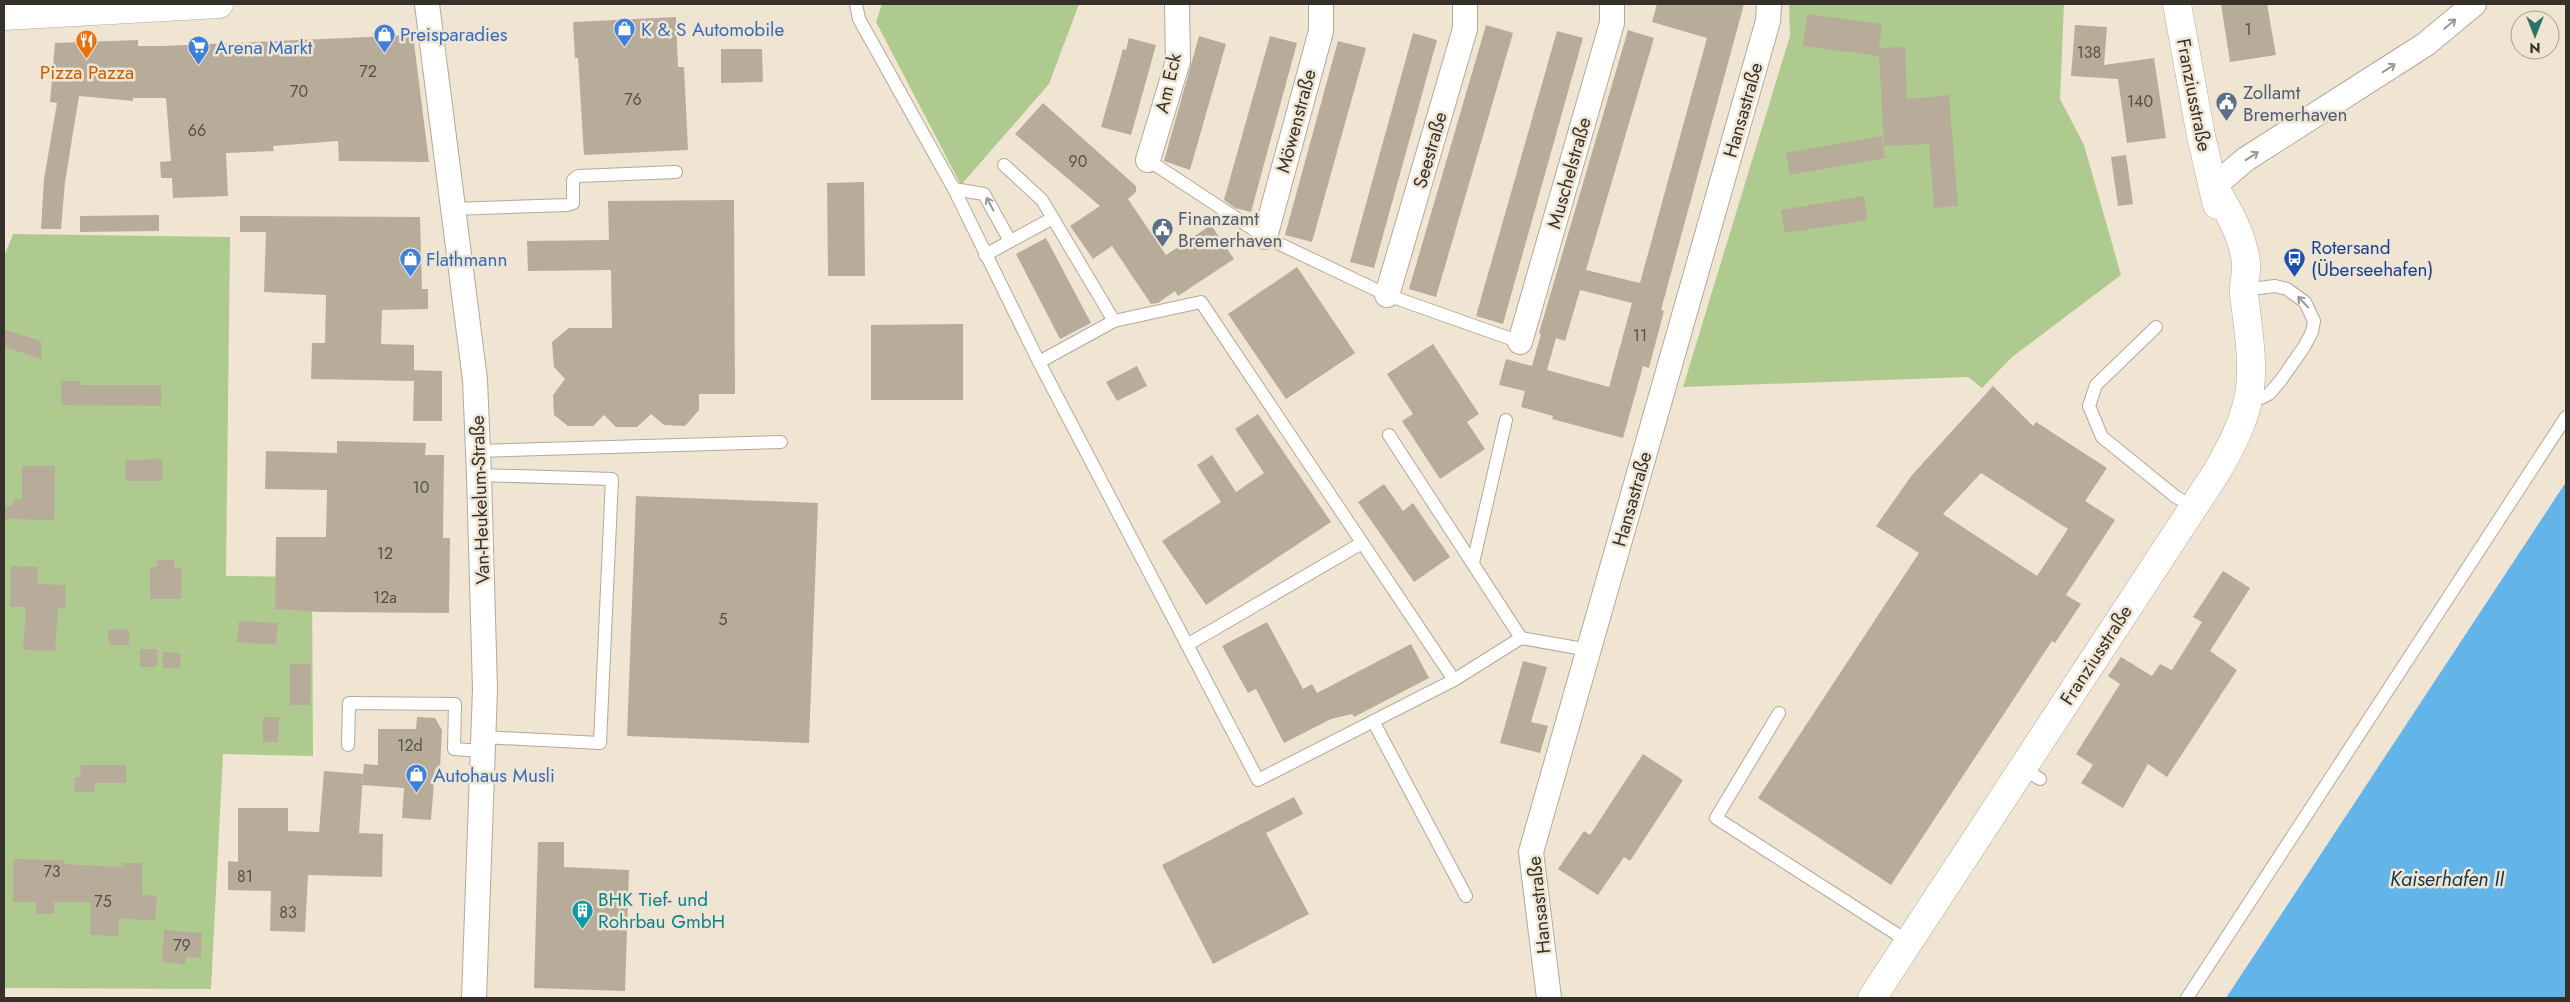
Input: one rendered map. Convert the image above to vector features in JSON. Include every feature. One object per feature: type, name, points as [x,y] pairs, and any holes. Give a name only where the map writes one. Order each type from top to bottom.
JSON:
[{"type":"main road","points":[[4,16],[219,4]]},
{"type":"main road","name":"Franziusstraße","points":[[1872,998],[1909,942],[2031,774],[2235,441],[2249,404],[2253,366],[2244,290],[2246,271],[2239,235],[2214,186],[2201,136],[2177,4]]},
{"type":"street","name":"Van-Heukelum-Straße","points":[[427,4],[475,380],[484,639],[483,744],[474,998]]},
{"type":"street","name":"Am Eck","points":[[1148,160],[1178,61],[1177,4]]},
{"type":"street","name":"Möwenstraße","points":[[1265,238],[1321,31],[1321,4]]},
{"type":"street","name":"Seestraße","points":[[1387,295],[1465,29],[1465,4]]},
{"type":"street","name":"Muschelstraße","points":[[1520,342],[1612,23],[1612,4]]},
{"type":"street","name":"Hansastraße","points":[[1549,998],[1532,852],[1768,21],[1769,4]]},
{"type":"street","points":[[2214,186],[2246,159],[2426,44],[2474,4]]},
{"type":"lane","points":[[856,4],[859,19],[954,189],[1039,362],[1258,780],[1454,680],[1521,638],[1589,650]]},
{"type":"lane","points":[[1148,160],[1265,238],[1387,295],[1520,342]]},
{"type":"lane","points":[[1004,165],[1042,200],[1114,321]]},
{"type":"lane","points":[[453,209],[567,205],[573,203],[573,180],[578,176],[676,172]]},
{"type":"lane","points":[[954,189],[984,194],[1010,242]]},
{"type":"lane","points":[[985,255],[1053,218]]},
{"type":"lane","points":[[2244,290],[2275,286],[2295,294],[2305,302],[2314,320],[2312,332],[2304,346],[2269,394],[2249,404]]},
{"type":"lane","points":[[1039,362],[1114,321],[1200,302],[1454,680]]},
{"type":"lane","points":[[2156,327],[2096,384],[2089,406],[2102,437],[2176,497],[2194,507]]},
{"type":"lane","points":[[2187,998],[2566,417]]},
{"type":"lane","points":[[1472,563],[1506,420]]},
{"type":"lane","points":[[1389,435],[1521,638]]},
{"type":"lane","points":[[478,451],[781,442]]},
{"type":"lane","points":[[348,745],[349,703],[455,704],[454,749],[483,744],[600,743],[612,479],[479,475]]},
{"type":"lane","points":[[1187,645],[1362,543]]},
{"type":"lane","points":[[1779,713],[1716,818],[1909,942]]},
{"type":"lane","points":[[1373,721],[1466,896]]},
{"type":"green space","points":[[882,4],[1079,4],[1049,84],[961,185],[876,22]]},
{"type":"green space","points":[[1789,4],[2064,4],[2060,99],[2084,145],[2121,275],[2012,357],[1982,388],[1968,377],[1683,387],[1790,36]]},
{"type":"green space","points":[[13,234],[230,237],[226,576],[312,577],[313,756],[223,754],[211,989],[4,988],[4,257]]},
{"type":"water","name":"Kaiserhafen II","points":[[2566,482],[2566,998],[2226,998]]},
{"type":"building","points":[[1657,4],[1744,4],[1661,310],[1664,311],[1649,368],[1643,366],[1623,438],[1552,419],[1553,416],[1521,407],[1525,391],[1499,385],[1506,359],[1532,366],[1541,334],[1539,333],[1628,30],[1654,38],[1586,270],[1640,283],[1707,38],[1652,22]],"holes":[[[1580,290],[1632,303],[1609,387],[1547,370],[1556,338],[1565,341]]]},
{"type":"building","points":[[2221,4],[2267,4],[2276,55],[2230,62]]},
{"type":"building","points":[[1807,14],[1882,24],[1879,48],[1905,47],[1907,99],[1949,95],[1958,206],[1934,208],[1929,144],[1884,146],[1879,56],[1803,46]]},
{"type":"building","points":[[676,17],[678,67],[684,67],[688,150],[584,155],[578,58],[575,58],[573,22]]},
{"type":"building","points":[[1486,25],[1513,33],[1436,297],[1409,289]]},
{"type":"building","points":[[2075,25],[2107,27],[2104,65],[2154,58],[2166,138],[2127,143],[2118,79],[2071,76]]},
{"type":"building","points":[[1557,31],[1583,38],[1503,324],[1476,316]]},
{"type":"building","points":[[1413,33],[1437,40],[1374,268],[1350,262]]},
{"type":"building","points":[[413,35],[429,162],[339,161],[338,141],[273,146],[274,151],[226,153],[228,196],[173,198],[172,178],[161,178],[160,162],[171,161],[166,98],[133,98],[133,101],[79,96],[65,182],[61,229],[41,229],[44,179],[57,103],[50,102],[55,43],[138,40],[138,46],[162,46]]},
{"type":"building","points":[[1199,36],[1226,44],[1190,170],[1164,161]]},
{"type":"building","points":[[1270,36],[1297,43],[1251,212],[1235,208],[1224,200]]},
{"type":"building","points":[[1129,38],[1156,45],[1131,135],[1101,127],[1123,49],[1126,50]]},
{"type":"building","points":[[1338,41],[1366,48],[1312,242],[1285,235]]},
{"type":"building","points":[[721,49],[762,49],[763,82],[721,83]]},
{"type":"building","points":[[1043,103],[1136,186],[1136,192],[1128,199],[1166,255],[1211,225],[1234,259],[1178,296],[1175,291],[1158,303],[1151,304],[1112,246],[1093,259],[1070,226],[1100,206],[1015,134]]},
{"type":"building","points":[[1882,136],[1885,158],[1790,175],[1786,153]]},
{"type":"building","points":[[2126,155],[2133,204],[2118,206],[2111,157]]},
{"type":"building","points":[[864,182],[865,276],[828,276],[827,183]]},
{"type":"building","points":[[1864,196],[1867,220],[1785,233],[1781,210]]},
{"type":"building","points":[[734,200],[735,394],[699,394],[699,410],[685,426],[664,425],[651,414],[637,427],[616,427],[604,415],[593,426],[568,426],[554,415],[553,395],[565,379],[554,367],[552,342],[569,328],[612,328],[611,270],[528,271],[527,241],[609,240],[608,201]]},
{"type":"building","points":[[159,215],[159,231],[80,232],[80,216]]},
{"type":"building","points":[[240,216],[420,217],[422,289],[428,289],[428,309],[382,310],[381,344],[414,345],[414,370],[442,371],[442,421],[413,421],[414,381],[311,379],[312,343],[325,343],[326,295],[264,292],[266,232],[240,232]]},
{"type":"building","points":[[1046,238],[1091,323],[1060,339],[1016,254]]},
{"type":"building","points":[[1297,267],[1355,353],[1286,399],[1228,314]]},
{"type":"building","points":[[963,324],[963,400],[871,400],[871,325]]},
{"type":"building","points":[[4,329],[41,341],[42,359],[4,347]]},
{"type":"building","points":[[1433,344],[1479,414],[1467,422],[1485,449],[1440,479],[1402,421],[1413,414],[1387,374]]},
{"type":"building","points":[[1137,366],[1147,386],[1117,401],[1106,382]]},
{"type":"building","points":[[61,381],[81,381],[81,385],[161,385],[161,406],[61,405]]},
{"type":"building","points":[[1993,386],[2033,426],[2036,422],[2107,468],[2085,501],[2115,520],[2066,595],[2081,604],[2055,643],[2052,641],[1891,885],[1758,798],[1919,553],[1876,526],[1912,475]],"holes":[[[1981,473],[2068,529],[2037,576],[1943,514]]]},
{"type":"building","points":[[1258,414],[1331,522],[1206,605],[1162,541],[1221,502],[1197,465],[1212,455],[1236,492],[1264,473],[1235,429]]},
{"type":"building","points":[[337,441],[426,443],[425,455],[444,455],[443,538],[450,538],[449,613],[321,612],[275,609],[276,537],[326,537],[327,490],[265,489],[266,451],[337,453]]},
{"type":"building","points":[[162,459],[163,481],[126,481],[125,460]]},
{"type":"building","points":[[22,466],[55,466],[54,520],[4,519],[4,509],[13,504],[13,499],[22,499]]},
{"type":"building","points":[[1384,484],[1403,511],[1413,503],[1450,557],[1414,582],[1358,502]]},
{"type":"building","points":[[636,496],[818,503],[809,743],[627,736]]},
{"type":"building","points":[[157,560],[174,560],[174,568],[181,568],[181,599],[150,599],[150,567],[157,567]]},
{"type":"building","points":[[11,566],[37,567],[37,584],[66,585],[65,609],[58,608],[55,651],[23,650],[26,607],[10,607]]},
{"type":"building","points":[[2223,571],[2250,588],[2210,651],[2237,670],[2167,777],[2148,764],[2123,808],[2081,783],[2093,765],[2076,754],[2120,684],[2108,676],[2121,657],[2152,676],[2160,664],[2172,670],[2202,622],[2193,617]]},
{"type":"building","points":[[239,621],[278,623],[276,645],[237,642]]},
{"type":"building","points":[[1267,622],[1303,689],[1312,684],[1317,693],[1411,644],[1429,678],[1354,717],[1352,714],[1331,719],[1284,743],[1256,689],[1248,693],[1222,646]]},
{"type":"building","points":[[129,629],[129,645],[109,645],[108,630]]},
{"type":"building","points":[[140,649],[157,649],[157,667],[140,667]]},
{"type":"building","points":[[163,652],[181,653],[180,668],[163,668]]},
{"type":"building","points":[[1523,661],[1547,667],[1531,722],[1548,726],[1540,753],[1500,743]]},
{"type":"building","points":[[290,664],[311,664],[310,705],[290,705]]},
{"type":"building","points":[[263,717],[279,717],[278,742],[263,742]]},
{"type":"building","points":[[417,717],[435,718],[442,730],[440,769],[435,769],[431,820],[402,818],[404,788],[362,785],[364,764],[378,765],[378,729],[416,729]]},
{"type":"building","points":[[1643,754],[1683,780],[1630,861],[1624,857],[1598,895],[1558,869],[1584,831],[1590,835]]},
{"type":"building","points":[[81,765],[126,765],[126,783],[95,783],[95,792],[75,792],[75,777],[80,777]]},
{"type":"building","points":[[324,771],[363,774],[359,833],[383,834],[382,877],[308,875],[305,932],[270,931],[271,891],[228,890],[228,861],[238,862],[238,808],[288,808],[288,831],[319,832]]},
{"type":"building","points":[[1294,797],[1303,814],[1266,833],[1309,914],[1213,964],[1162,865]]},
{"type":"building","name":"BHK Tief- und Rohrbau GmbH","points":[[538,842],[564,842],[564,867],[629,870],[625,991],[534,988]]},
{"type":"building","points":[[13,859],[64,860],[64,864],[123,867],[123,863],[142,863],[142,895],[157,896],[155,921],[119,918],[119,936],[90,935],[91,902],[54,902],[54,914],[36,914],[36,902],[13,902]]},
{"type":"building","points":[[164,930],[202,933],[201,958],[186,957],[185,964],[162,962]]},
{"type":"place","name":"K & S Automobile","points":[[625,48]]},
{"type":"place","name":"Preisparadies","points":[[384,53]]},
{"type":"place","name":"Pizza Pazza","points":[[87,60]]},
{"type":"place","name":"Arena Markt","points":[[199,66]]},
{"type":"place","name":"Zollamt Bremerhaven","points":[[2227,122]]},
{"type":"place","name":"Finanzamt Bremerhaven","points":[[1162,248]]},
{"type":"place","name":"Rotersand (Überseehafen)","points":[[2295,277]]},
{"type":"place","name":"Flathmann","points":[[410,278]]},
{"type":"place","name":"Autohaus Musli","points":[[417,794]]},
{"type":"place","name":"BHK Tief- und Rohrbau GmbH","points":[[582,929]]}]
